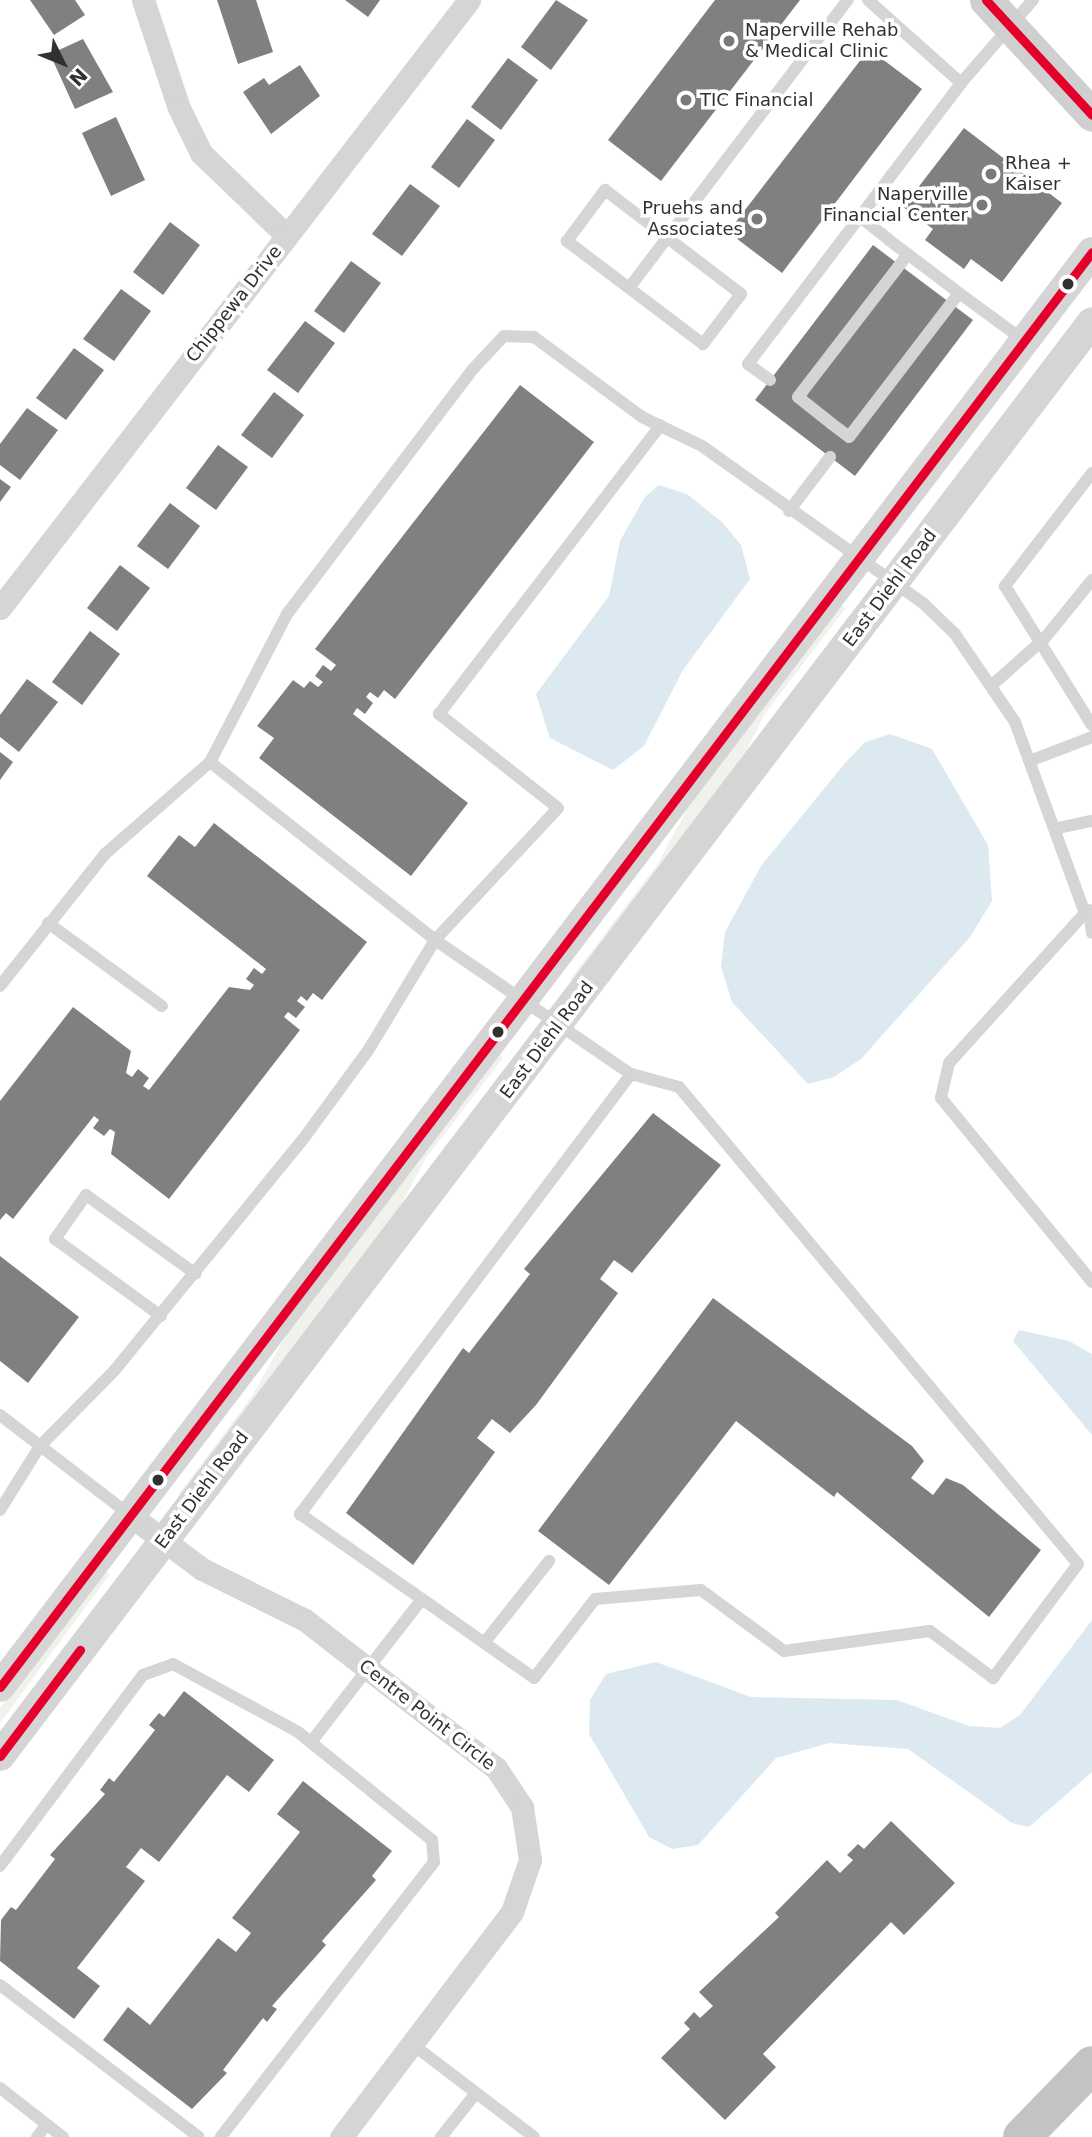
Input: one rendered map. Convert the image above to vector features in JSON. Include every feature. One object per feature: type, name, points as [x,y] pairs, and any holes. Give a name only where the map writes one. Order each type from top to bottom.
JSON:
[{"type":"highway","points":[[1022,2137],[1092,2065]]},
{"type":"main road","points":[[986,0],[1092,115]]},
{"type":"street","points":[[143,0],[178,108],[201,153],[286,235]]},
{"type":"street","name":"Chippewa Drive","points":[[0,608],[469,0]]},
{"type":"street","points":[[0,1687],[858,563],[1092,252]]},
{"type":"street","name":"East Diehl Road","points":[[0,1756],[1092,322]]},
{"type":"street","name":"Centre Point Circle","points":[[131,1516],[218,1578],[280,1603],[496,1768],[518,1797],[530,1838],[526,1881],[512,1913],[341,2137]]},
{"type":"lane","points":[[629,289],[848,0]]},
{"type":"lane","points":[[868,0],[961,83]]},
{"type":"lane","points":[[770,380],[748,364],[961,83],[1033,0]]},
{"type":"lane","points":[[605,190],[741,294],[703,344],[629,289],[567,241],[605,190]]},
{"type":"lane","points":[[860,217],[1026,342]]},
{"type":"lane","points":[[908,254],[798,397],[849,437],[959,293]]},
{"type":"lane","points":[[0,986],[105,854],[210,762],[287,614],[504,336],[534,337],[661,425],[702,446],[858,563],[895,582],[955,634],[991,686],[1032,760],[1089,911],[1092,933]]},
{"type":"lane","points":[[0,1510],[40,1446],[196,1274],[366,1053],[435,940],[558,808],[439,714],[661,425]]},
{"type":"lane","points":[[789,512],[830,457]]},
{"type":"lane","points":[[1092,473],[1005,586],[1044,639],[1092,724]]},
{"type":"lane","points":[[991,686],[1044,639],[1088,585]]},
{"type":"lane","points":[[1088,585],[1092,603]]},
{"type":"lane","points":[[1032,760],[1092,737]]},
{"type":"lane","points":[[210,762],[435,940],[522,1004],[631,1074],[679,1087],[1079,1564],[993,1678],[930,1631],[784,1651],[701,1590],[595,1599],[534,1678],[300,1514],[631,1074]]},
{"type":"lane","points":[[1058,828],[1092,821]]},
{"type":"lane","points":[[1089,911],[949,1063],[941,1098],[1092,1282]]},
{"type":"lane","points":[[48,923],[162,1006]]},
{"type":"lane","points":[[161,1315],[55,1239],[86,1195],[196,1274]]},
{"type":"lane","points":[[0,1415],[131,1516]]},
{"type":"lane","points":[[484,1643],[549,1561]]},
{"type":"lane","points":[[311,1742],[422,1599]]},
{"type":"lane","points":[[0,1866],[143,1675],[173,1664],[311,1742],[432,1840],[434,1862],[221,2137]]},
{"type":"lane","points":[[0,1985],[199,2137]]},
{"type":"lane","points":[[412,2044],[534,2137]]},
{"type":"lane","points":[[0,2088],[63,2137]]},
{"type":"lane","points":[[441,2137],[476,2093]]},
{"type":"lane","points":[[37,2137],[46,2125]]},
{"type":"shaded area","points":[[659,485],[687,494],[722,522],[741,545],[750,579],[683,670],[644,746],[613,770],[550,738],[536,694],[609,596],[620,541],[645,497]]},
{"type":"shaded area","points":[[841,604],[845,609],[764,715],[736,772],[576,982],[571,978],[657,865],[693,799]]},
{"type":"shaded area","points":[[890,734],[932,749],[988,845],[992,901],[970,937],[861,1059],[834,1077],[808,1084],[732,1002],[721,967],[725,932],[761,866],[845,763],[865,742]]},
{"type":"shaded area","points":[[499,1054],[503,1058],[426,1158],[390,1225],[183,1497],[179,1494],[252,1396],[291,1326]]},
{"type":"shaded area","points":[[1019,1330],[1069,1341],[1092,1354],[1092,1435],[1013,1341]]},
{"type":"shaded area","points":[[105,1571],[110,1574],[0,1723],[0,1708]]},
{"type":"shaded area","points":[[1092,1620],[1092,1772],[1029,1827],[1012,1823],[908,1749],[829,1743],[776,1758],[698,1845],[672,1849],[649,1837],[589,1734],[590,1700],[606,1674],[656,1662],[751,1697],[897,1700],[969,1726],[1000,1728],[1020,1715]]},
{"type":"building","points":[[30,0],[75,0],[85,15],[54,35]]},
{"type":"building","points":[[217,0],[256,0],[273,52],[238,64]]},
{"type":"building","points":[[345,0],[380,0],[368,17]]},
{"type":"building","points":[[556,0],[588,20],[551,70],[521,47]]},
{"type":"building","points":[[715,0],[800,0],[661,181],[608,140]]},
{"type":"building","points":[[83,39],[113,92],[75,109],[50,54]]},
{"type":"building","points":[[869,49],[922,89],[782,273],[728,232]]},
{"type":"building","points":[[508,58],[538,80],[501,130],[471,107]]},
{"type":"building","points":[[300,65],[320,96],[271,134],[243,92],[264,78],[269,85]]},
{"type":"building","points":[[116,117],[145,180],[111,196],[82,133]]},
{"type":"building","points":[[467,119],[495,140],[459,188],[431,167]]},
{"type":"building","name":"Naperville Financial Center","points":[[964,128],[1062,203],[1002,282],[971,259],[964,269],[925,240],[933,229],[903,207]]},
{"type":"building","points":[[410,184],[440,206],[402,256],[372,234]]},
{"type":"building","points":[[170,222],[200,245],[163,295],[133,272]]},
{"type":"building","points":[[873,245],[973,320],[855,476],[755,400]]},
{"type":"building","points":[[351,261],[381,283],[344,333],[314,311]]},
{"type":"building","points":[[121,289],[151,311],[114,361],[83,339]]},
{"type":"building","points":[[305,321],[335,343],[298,393],[267,370]]},
{"type":"building","points":[[74,348],[104,370],[66,420],[36,398]]},
{"type":"building","points":[[520,385],[594,442],[395,699],[384,690],[378,698],[370,692],[366,697],[373,703],[365,714],[357,708],[353,714],[468,803],[411,876],[259,758],[274,738],[257,726],[293,680],[304,688],[310,681],[318,687],[323,682],[315,676],[323,665],[331,671],[336,665],[315,649]]},
{"type":"building","points":[[274,392],[304,415],[272,458],[241,435]]},
{"type":"building","points":[[27,408],[58,430],[20,480],[0,465],[0,444]]},
{"type":"building","points":[[218,445],[248,467],[216,510],[186,488]]},
{"type":"building","points":[[0,479],[11,487],[0,502]]},
{"type":"building","points":[[170,503],[200,526],[168,569],[137,546]]},
{"type":"building","points":[[120,565],[150,588],[117,631],[87,608]]},
{"type":"building","points":[[90,631],[120,654],[82,705],[52,682]]},
{"type":"building","points":[[27,679],[58,702],[19,752],[0,737],[0,715]]},
{"type":"building","points":[[0,752],[13,762],[0,780]]},
{"type":"building","points":[[214,823],[367,942],[322,1000],[313,993],[307,1001],[301,996],[297,1001],[305,1007],[296,1018],[288,1012],[284,1017],[300,1030],[169,1199],[111,1154],[115,1132],[110,1129],[104,1136],[93,1128],[99,1120],[94,1116],[13,1219],[6,1213],[0,1220],[0,1101],[73,1007],[131,1051],[126,1073],[132,1077],[138,1069],[149,1078],[143,1086],[149,1090],[229,987],[250,990],[254,985],[246,979],[254,968],[262,974],[266,969],[147,876],[179,835],[195,847]]},
{"type":"building","points":[[653,1113],[721,1165],[632,1273],[614,1260],[600,1279],[618,1293],[536,1405],[510,1433],[492,1419],[477,1438],[495,1452],[413,1565],[346,1513],[463,1348],[469,1353],[530,1274],[524,1269]]},
{"type":"building","points":[[0,1256],[79,1317],[28,1383],[0,1361]]},
{"type":"building","points":[[713,1298],[912,1446],[924,1461],[911,1478],[933,1495],[946,1478],[963,1485],[1041,1550],[989,1617],[837,1492],[834,1497],[736,1421],[609,1585],[538,1531]]},
{"type":"building","points":[[184,1691],[274,1760],[249,1792],[227,1775],[159,1862],[141,1848],[126,1867],[145,1881],[77,1968],[100,1986],[74,2019],[0,1961],[1,1920],[11,1907],[16,1910],[55,1859],[50,1855],[105,1794],[100,1790],[109,1778],[114,1782],[155,1730],[149,1725],[159,1713],[164,1717]]},
{"type":"building","points":[[303,1781],[392,1851],[372,1876],[376,1880],[322,1941],[326,1945],[272,2006],[277,2009],[267,2022],[263,2018],[223,2070],[227,2073],[192,2109],[103,2040],[128,2007],[150,2025],[218,1938],[236,1952],[251,1933],[232,1918],[300,1832],[277,1814]]},
{"type":"building","points":[[891,1821],[955,1883],[904,1935],[891,1922],[763,2054],[776,2067],[725,2120],[661,2058],[690,2029],[684,2023],[694,2012],[700,2018],[713,2006],[699,1992],[779,1917],[775,1913],[827,1860],[840,1873],[853,1860],[847,1855],[858,1844],[864,1849]]},
{"type":"transit line","points":[[986,0],[1092,115]]},
{"type":"transit line","points":[[0,1687],[1092,252]]},
{"type":"transit line","points":[[0,1756],[80,1650]]},
{"type":"place","name":"Naperville Rehab & Medical Clinic","points":[[729,41]]},
{"type":"place","name":"TIC Financial","points":[[686,100]]},
{"type":"place","name":"Rhea + Kaiser","points":[[991,174]]},
{"type":"place","name":"Naperville Financial Center","points":[[982,205]]},
{"type":"place","name":"Pruehs and Associates","points":[[757,219]]}]
